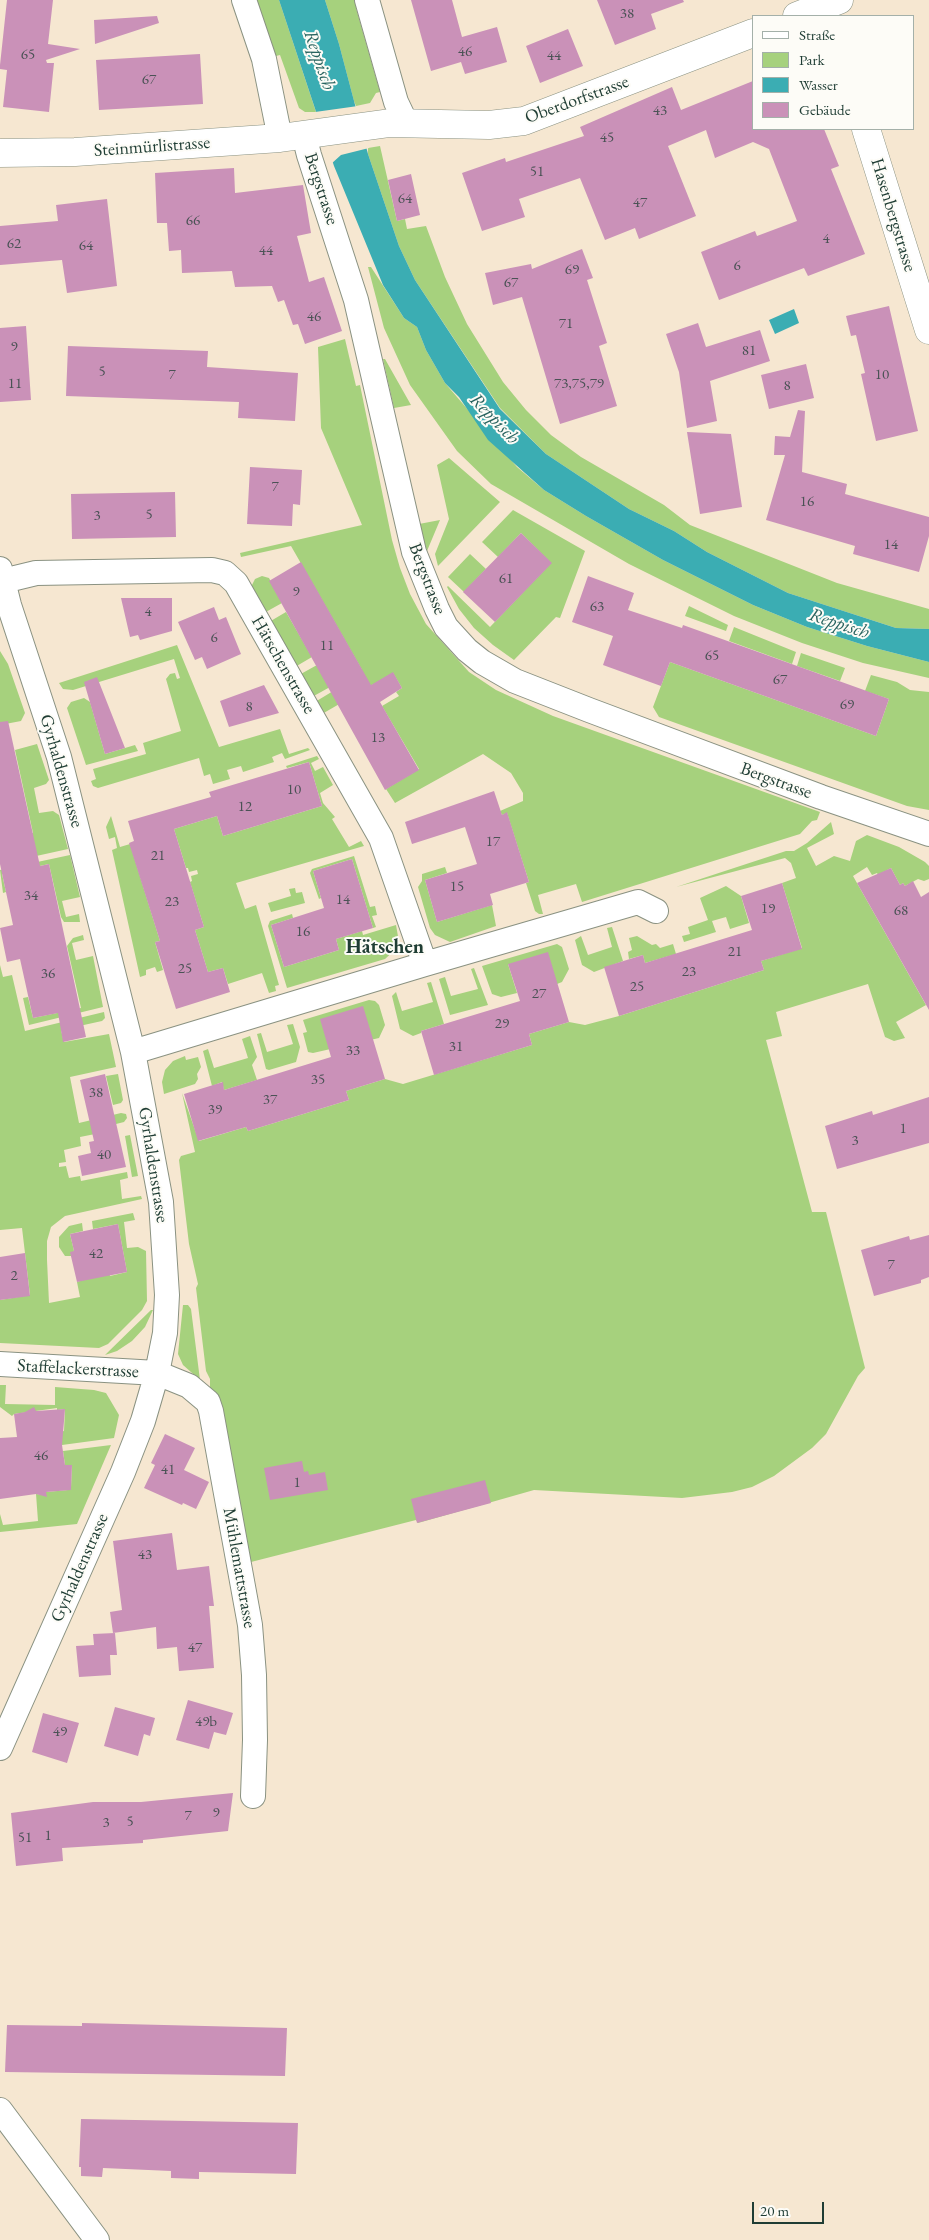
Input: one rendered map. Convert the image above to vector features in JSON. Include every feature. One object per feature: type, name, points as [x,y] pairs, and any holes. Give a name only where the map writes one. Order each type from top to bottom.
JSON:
[{"type":"street","name":"Bergstrasse","points":[[244,0],[264,59],[309,155],[356,300],[414,552],[446,627],[482,662],[532,688],[659,738],[929,834]]},
{"type":"street","points":[[367,0],[396,102],[406,123]]},
{"type":"street","points":[[800,15],[835,5]]},
{"type":"street","name":"Oberdorfstrasse","points":[[300,135],[373,125],[406,123],[489,125],[524,120],[752,33]]},
{"type":"street","name":"Hasenbergstrasse","points":[[866,130],[929,330]]},
{"type":"street","name":"Steinmürlistrasse","points":[[0,153],[75,152],[300,135]]},
{"type":"street","name":"Hätschenstrasse","points":[[2,575],[212,570],[225,573],[236,583],[382,838],[425,964]]},
{"type":"street","name":"Gyrhaldenstrasse","points":[[0,1748],[123,1472],[142,1421],[157,1373],[165,1333],[166,1254],[161,1202],[133,1052],[59,758],[4,606],[2,575]]},
{"type":"street","points":[[133,1052],[638,902],[656,911]]},
{"type":"street","name":"Staffelackerstrasse","points":[[0,1364],[157,1373]]},
{"type":"street","name":"Mühlemattstrasse","points":[[157,1373],[196,1390],[208,1402],[211,1411],[250,1625],[255,1722],[253,1796]]},
{"type":"street","points":[[0,2110],[97,2240]]},
{"type":"green space","points":[[254,0],[279,0],[316,112],[305,112],[299,108],[280,55],[272,57]]},
{"type":"green space","points":[[325,0],[360,0],[356,8],[380,92],[376,93],[370,103],[356,106]]},
{"type":"green space","points":[[380,146],[397,221],[405,219],[407,229],[426,226],[445,277],[467,324],[503,382],[526,410],[551,435],[581,457],[664,505],[690,525],[837,583],[929,609],[929,629],[896,628],[788,593],[707,552],[674,531],[629,509],[546,454],[500,408],[415,280],[399,246],[368,154],[368,148]]},
{"type":"green space","points":[[368,267],[371,267],[404,318],[417,327],[426,350],[445,383],[517,467],[544,490],[663,560],[753,605],[807,627],[867,646],[929,662],[929,678],[863,663],[802,643],[734,616],[629,564],[491,484],[457,451],[410,385],[384,328]]},
{"type":"green space","points":[[345,339],[356,386],[360,385],[392,540],[400,568],[410,594],[426,624],[469,672],[496,690],[553,716],[820,812],[817,820],[812,821],[800,834],[582,902],[576,884],[538,895],[543,914],[539,914],[535,911],[526,883],[529,882],[507,813],[502,815],[500,811],[523,801],[523,793],[511,773],[483,754],[395,803],[386,789],[419,769],[382,706],[399,696],[396,692],[402,688],[393,673],[322,714],[315,702],[348,682],[362,670],[291,546],[241,557],[240,553],[362,525],[321,428],[318,347]]},
{"type":"green space","points":[[383,359],[385,359],[411,405],[394,408]]},
{"type":"green space","points":[[449,458],[500,502],[438,566],[435,554],[449,519],[437,465]]},
{"type":"green space","points":[[513,510],[585,551],[560,618],[556,617],[514,660],[474,628],[459,609],[447,587],[490,627],[551,563],[521,533],[498,557],[482,542]]},
{"type":"green space","points":[[440,520],[427,551],[419,524]]},
{"type":"green space","points":[[470,554],[486,569],[464,592],[448,577]]},
{"type":"green space","points":[[262,576],[269,578],[282,603],[264,613],[251,587],[255,579]]},
{"type":"green space","points":[[689,606],[728,625],[726,631],[685,616]]},
{"type":"green space","points":[[286,612],[312,657],[295,667],[269,622]]},
{"type":"green space","points":[[734,627],[796,652],[792,664],[729,641]]},
{"type":"green space","points":[[177,645],[219,747],[280,729],[289,754],[308,748],[310,750],[285,759],[282,753],[272,757],[274,762],[243,772],[241,766],[227,770],[230,779],[213,784],[210,774],[204,776],[199,758],[98,788],[93,786],[91,781],[96,779],[93,769],[146,754],[143,743],[181,731],[166,679],[170,674],[175,673],[177,679],[180,678],[174,659],[73,690],[63,689],[59,683]]},
{"type":"green space","points":[[0,651],[8,664],[25,713],[21,721],[0,725]]},
{"type":"green space","points":[[801,653],[845,668],[840,681],[797,666]]},
{"type":"green space","points":[[670,662],[876,736],[889,699],[865,691],[871,675],[897,682],[910,690],[929,692],[929,810],[907,806],[659,717],[653,707]]},
{"type":"green space","points":[[317,665],[330,687],[312,697],[299,675]]},
{"type":"green space","points":[[84,698],[90,702],[105,754],[135,745],[138,751],[86,765],[67,708],[71,702]]},
{"type":"green space","points":[[37,744],[49,780],[46,784],[34,788],[39,813],[53,811],[59,815],[68,849],[0,864],[0,840],[33,833],[15,750]]},
{"type":"green space","points":[[317,756],[319,759],[311,763],[315,771],[323,767],[333,785],[320,793],[323,803],[335,817],[332,819],[349,847],[361,841],[364,846],[236,883],[245,909],[256,905],[279,985],[275,986],[276,991],[269,993],[262,973],[228,984],[223,968],[208,972],[195,930],[204,927],[190,882],[192,881],[191,876],[198,874],[197,870],[189,872],[188,868],[186,868],[174,829],[217,816],[223,836],[322,806],[309,762],[287,768],[286,766]]},
{"type":"green space","points":[[111,816],[120,847],[130,844],[160,941],[155,942],[163,970],[157,972],[155,967],[146,970],[146,975],[140,977],[112,850],[117,848],[115,837],[109,839],[106,827]]},
{"type":"green space","points":[[831,822],[834,834],[807,848],[816,866],[834,856],[850,861],[856,841],[867,835],[899,847],[925,862],[929,866],[929,879],[924,881],[918,879],[905,886],[903,883],[900,885],[891,868],[878,875],[877,873],[872,875],[867,867],[853,876],[926,1005],[896,1022],[905,1038],[894,1041],[885,1037],[868,984],[776,1012],[782,1036],[766,1040],[812,1212],[826,1212],[865,1368],[858,1376],[826,1434],[812,1448],[774,1476],[752,1487],[732,1492],[682,1498],[534,1490],[418,1523],[416,1520],[251,1562],[221,1405],[210,1388],[210,1379],[206,1371],[196,1288],[198,1284],[189,1244],[179,1160],[181,1156],[195,1152],[182,1093],[199,1141],[246,1127],[248,1131],[349,1100],[346,1091],[385,1079],[403,1084],[532,1045],[529,1034],[569,1022],[585,1025],[619,1016],[764,970],[761,961],[802,948],[782,883],[796,878],[791,863],[785,858],[676,887],[786,851],[794,851],[807,843]]},
{"type":"green space","points":[[70,855],[80,897],[62,901],[66,917],[79,914],[80,922],[64,922],[61,917],[49,864],[2,874],[6,892],[3,893],[0,870]]},
{"type":"green space","points":[[354,856],[370,907],[375,906],[377,915],[372,916],[376,927],[373,928],[352,859],[313,871],[321,898],[319,899],[310,873],[312,869]]},
{"type":"green space","points":[[445,867],[447,873],[425,880],[437,922],[492,905],[496,926],[450,942],[435,935],[430,928],[418,887],[422,881],[422,874]]},
{"type":"green space","points":[[726,886],[741,896],[749,923],[730,929],[726,917],[712,921],[716,932],[684,942],[682,936],[690,934],[688,927],[708,920],[700,898]]},
{"type":"green space","points":[[295,888],[296,893],[302,892],[305,903],[271,912],[268,903],[291,896],[289,889]]},
{"type":"green space","points":[[292,914],[293,918],[271,925],[284,967],[339,950],[336,939],[362,931],[363,935],[396,925],[399,942],[396,949],[385,959],[287,988],[268,926],[270,921]]},
{"type":"green space","points":[[612,927],[623,961],[594,972],[582,965],[575,940],[581,936],[588,955],[612,947],[607,928]]},
{"type":"green space","points":[[83,935],[84,940],[72,943],[76,960],[93,956],[103,1007],[29,1025],[23,998],[28,997],[33,1018],[81,1008],[67,946],[73,938]]},
{"type":"green space","points":[[637,936],[652,945],[656,944],[660,948],[673,944],[676,954],[645,963],[643,955],[629,959],[628,952],[632,950],[629,938]]},
{"type":"green space","points":[[557,944],[562,947],[569,969],[562,982],[557,984],[508,964],[517,993],[501,997],[492,994],[482,966]]},
{"type":"green space","points":[[0,965],[3,977],[12,975],[25,1031],[104,1012],[105,1018],[102,1021],[61,1030],[64,1042],[109,1034],[116,1067],[70,1077],[79,1123],[121,1113],[126,1114],[127,1118],[124,1122],[104,1127],[105,1132],[80,1137],[81,1146],[64,1150],[66,1162],[59,1163],[59,1167],[66,1166],[69,1178],[80,1176],[81,1181],[127,1172],[128,1178],[120,1180],[122,1199],[141,1196],[142,1199],[65,1216],[51,1227],[47,1241],[49,1303],[80,1297],[77,1282],[109,1271],[110,1276],[127,1272],[118,1224],[93,1229],[92,1221],[133,1213],[135,1220],[124,1222],[127,1248],[138,1247],[146,1251],[147,1301],[142,1310],[108,1344],[99,1348],[0,1343],[0,1300],[30,1295],[22,1228],[0,1230]]},
{"type":"green space","points":[[474,968],[488,1005],[450,1015],[439,979],[445,977],[451,996],[478,989],[471,969]]},
{"type":"green space","points":[[431,982],[444,1024],[421,1031],[421,1033],[413,1036],[400,1029],[392,996],[396,992],[402,1011],[433,1002],[427,983]]},
{"type":"green space","points":[[369,1000],[375,1001],[379,1005],[385,1025],[379,1038],[313,1053],[308,1052],[303,1033],[307,1032],[303,1020]]},
{"type":"green space","points":[[293,1024],[300,1047],[296,1062],[269,1070],[266,1069],[257,1034],[261,1033],[267,1052],[293,1044],[287,1025]]},
{"type":"green space","points":[[250,1036],[257,1057],[252,1065],[257,1080],[224,1090],[222,1082],[212,1086],[203,1051],[208,1049],[214,1068],[248,1058],[242,1039]]},
{"type":"green space","points":[[185,1056],[186,1060],[198,1057],[201,1067],[197,1074],[198,1079],[195,1084],[164,1094],[162,1082],[165,1070],[173,1061]]},
{"type":"green space","points":[[118,1074],[123,1100],[121,1103],[113,1105],[106,1076]]},
{"type":"green space","points":[[130,1135],[138,1176],[132,1177],[125,1136]]},
{"type":"green space","points":[[82,1223],[83,1231],[70,1234],[74,1251],[71,1256],[65,1256],[59,1247],[59,1237],[69,1226]]},
{"type":"green space","points":[[183,1305],[188,1305],[191,1309],[200,1380],[183,1365],[178,1354]]},
{"type":"green space","points":[[153,1310],[145,1327],[132,1341],[117,1351],[105,1355]]},
{"type":"green space","points":[[0,1385],[6,1385],[5,1404],[55,1405],[55,1387],[94,1390],[106,1393],[119,1415],[114,1438],[62,1445],[60,1432],[64,1431],[65,1409],[57,1410],[57,1408],[14,1414],[12,1416],[0,1407]]},
{"type":"green space","points":[[111,1445],[77,1524],[0,1532],[0,1514],[3,1525],[38,1521],[36,1494],[46,1495],[46,1492],[68,1490],[71,1487],[72,1465],[65,1465],[63,1451]]},
{"type":"water","name":"Reppisch","points":[[279,0],[325,0],[339,44],[368,154],[399,246],[415,280],[500,409],[546,454],[629,509],[674,531],[707,552],[788,593],[896,628],[929,629],[929,662],[867,646],[807,627],[753,605],[663,560],[544,490],[488,440],[459,397],[445,383],[426,350],[417,327],[404,318],[383,285],[334,166]]},
{"type":"water","points":[[794,309],[799,323],[775,334],[769,320]]},
{"type":"pier","points":[[358,106],[369,148],[341,155],[331,164],[315,112]]},
{"type":"building","points":[[7,0],[53,0],[48,44],[80,49],[46,60],[47,63],[54,63],[49,112],[3,107],[7,70],[0,69],[0,65]]},
{"type":"building","points":[[411,0],[452,0],[462,37],[497,27],[507,62],[465,74],[461,62],[431,71]]},
{"type":"building","points":[[597,0],[683,0],[684,2],[651,14],[656,29],[615,45]]},
{"type":"building","points":[[157,16],[159,23],[95,44],[94,20]]},
{"type":"building","points":[[568,29],[583,66],[540,83],[526,46]]},
{"type":"building","points":[[200,54],[203,104],[99,110],[96,60]]},
{"type":"building","points":[[752,81],[752,130],[824,130],[839,166],[831,169],[865,254],[808,276],[804,268],[719,300],[701,252],[755,231],[757,236],[797,221],[769,149],[753,142],[715,158],[706,130],[668,146],[696,216],[639,239],[635,228],[605,240],[580,178],[519,199],[525,217],[482,231],[462,173],[505,158],[506,162],[584,136],[580,127],[672,87],[681,110]]},
{"type":"building","points":[[234,168],[235,193],[303,185],[311,233],[297,236],[309,282],[324,277],[342,331],[305,344],[298,324],[293,325],[284,300],[278,302],[272,286],[235,287],[232,271],[182,273],[181,250],[169,251],[167,223],[157,223],[155,173]]},
{"type":"building","points":[[411,174],[420,215],[397,221],[388,180]]},
{"type":"building","points":[[107,199],[117,286],[67,293],[62,260],[0,265],[0,226],[58,221],[56,205]]},
{"type":"building","points":[[582,249],[593,278],[587,280],[607,343],[599,346],[617,406],[560,424],[522,297],[493,305],[485,273],[531,264],[532,269]]},
{"type":"building","points":[[889,306],[918,431],[876,441],[861,374],[865,373],[856,335],[851,336],[846,316]]},
{"type":"building","points":[[698,323],[706,347],[760,330],[770,361],[710,381],[717,421],[687,428],[679,372],[666,334]]},
{"type":"building","points":[[26,326],[31,400],[0,402],[0,328]]},
{"type":"building","points":[[68,346],[208,351],[207,367],[298,373],[295,421],[238,418],[239,402],[66,396]]},
{"type":"building","points":[[806,364],[814,398],[769,409],[761,375]]},
{"type":"building","points":[[798,410],[805,411],[802,472],[847,484],[845,494],[929,517],[929,536],[919,572],[853,554],[855,546],[766,520],[785,455],[774,455],[775,436],[790,437]]},
{"type":"building","points":[[687,432],[731,434],[742,507],[700,514]]},
{"type":"building","points":[[250,467],[302,470],[300,505],[293,504],[292,526],[247,524]]},
{"type":"building","points":[[175,492],[176,537],[72,539],[71,494]]},
{"type":"building","points":[[521,533],[552,563],[495,622],[463,592]]},
{"type":"building","points":[[301,562],[371,685],[393,672],[402,688],[380,702],[419,770],[385,790],[269,581]]},
{"type":"building","points":[[588,576],[634,593],[628,610],[682,628],[683,625],[889,699],[876,736],[670,662],[661,686],[603,665],[613,636],[572,622]]},
{"type":"building","points":[[121,598],[172,598],[172,631],[140,640],[138,635],[130,637]]},
{"type":"building","points":[[214,607],[219,620],[226,617],[241,654],[207,669],[202,657],[195,660],[178,622]]},
{"type":"building","points":[[97,677],[125,748],[105,754],[84,682]]},
{"type":"building","points":[[264,685],[279,713],[229,727],[220,701]]},
{"type":"building","points":[[8,721],[40,866],[49,864],[86,1037],[63,1042],[58,1013],[33,1018],[20,959],[7,962],[0,928],[13,925],[0,864],[0,722]]},
{"type":"building","points":[[309,762],[322,806],[223,836],[217,816],[174,829],[204,927],[195,930],[208,972],[223,968],[230,992],[176,1009],[155,942],[160,941],[129,843],[134,841],[128,821],[211,797],[209,792]]},
{"type":"building","points":[[494,791],[502,815],[507,812],[529,882],[490,894],[493,905],[437,922],[425,880],[477,864],[465,827],[412,844],[405,822]]},
{"type":"building","points":[[352,859],[373,928],[336,939],[339,950],[284,967],[271,925],[324,908],[313,871]]},
{"type":"building","points":[[891,868],[900,885],[903,883],[905,886],[913,881],[921,897],[929,892],[929,1010],[857,883]]},
{"type":"building","points":[[782,883],[802,949],[761,961],[764,970],[619,1016],[604,967],[643,955],[645,963],[752,930],[741,896]]},
{"type":"building","points":[[548,952],[569,1022],[529,1034],[532,1045],[434,1075],[421,1031],[520,1001],[508,964]]},
{"type":"building","points":[[363,1006],[385,1079],[346,1091],[349,1100],[248,1131],[246,1127],[198,1141],[184,1094],[223,1082],[224,1090],[331,1057],[320,1019]]},
{"type":"building","points":[[105,1074],[126,1167],[82,1176],[78,1156],[91,1153],[89,1142],[94,1141],[80,1080]]},
{"type":"building","points":[[929,1097],[929,1143],[837,1169],[825,1126],[872,1111],[873,1115]]},
{"type":"building","points":[[118,1224],[127,1272],[77,1282],[70,1252],[74,1251],[70,1234]]},
{"type":"building","points":[[929,1235],[929,1277],[921,1280],[921,1283],[874,1296],[861,1250],[909,1236],[910,1240]]},
{"type":"building","points":[[25,1253],[30,1296],[0,1300],[0,1257]]},
{"type":"building","points":[[34,1407],[36,1411],[65,1409],[62,1445],[65,1465],[72,1465],[71,1490],[46,1492],[47,1497],[36,1494],[0,1499],[0,1438],[17,1437],[14,1414],[25,1412]]},
{"type":"building","points":[[165,1434],[195,1448],[184,1470],[209,1482],[196,1509],[183,1503],[182,1505],[144,1488],[155,1465],[151,1463]]},
{"type":"building","points":[[302,1461],[304,1472],[308,1471],[309,1475],[325,1472],[328,1490],[270,1500],[264,1468]]},
{"type":"building","points":[[485,1480],[491,1503],[417,1523],[411,1499]]},
{"type":"building","points":[[172,1533],[177,1570],[209,1566],[214,1606],[209,1606],[214,1668],[179,1671],[177,1647],[157,1649],[156,1627],[113,1633],[110,1612],[122,1610],[113,1541]]},
{"type":"building","points":[[115,1633],[117,1655],[110,1655],[111,1675],[79,1677],[76,1646],[94,1645],[93,1634]]},
{"type":"building","points":[[188,1700],[233,1713],[226,1735],[214,1732],[209,1749],[176,1740]]},
{"type":"building","points":[[115,1707],[155,1718],[150,1736],[144,1734],[138,1756],[104,1746]]},
{"type":"building","points":[[43,1713],[79,1723],[67,1763],[32,1752]]},
{"type":"building","points":[[233,1793],[228,1831],[143,1840],[143,1843],[62,1848],[63,1861],[16,1866],[11,1813],[93,1802],[141,1802]]},
{"type":"building","points":[[82,2023],[287,2028],[285,2076],[5,2072],[7,2025],[82,2026]]},
{"type":"building","points":[[81,2119],[298,2123],[296,2174],[199,2172],[199,2179],[171,2178],[171,2171],[103,2168],[102,2177],[81,2176],[81,2167],[79,2167]]},
{"type":"district","name":"Hätschen","points":[[385,948]]}]
